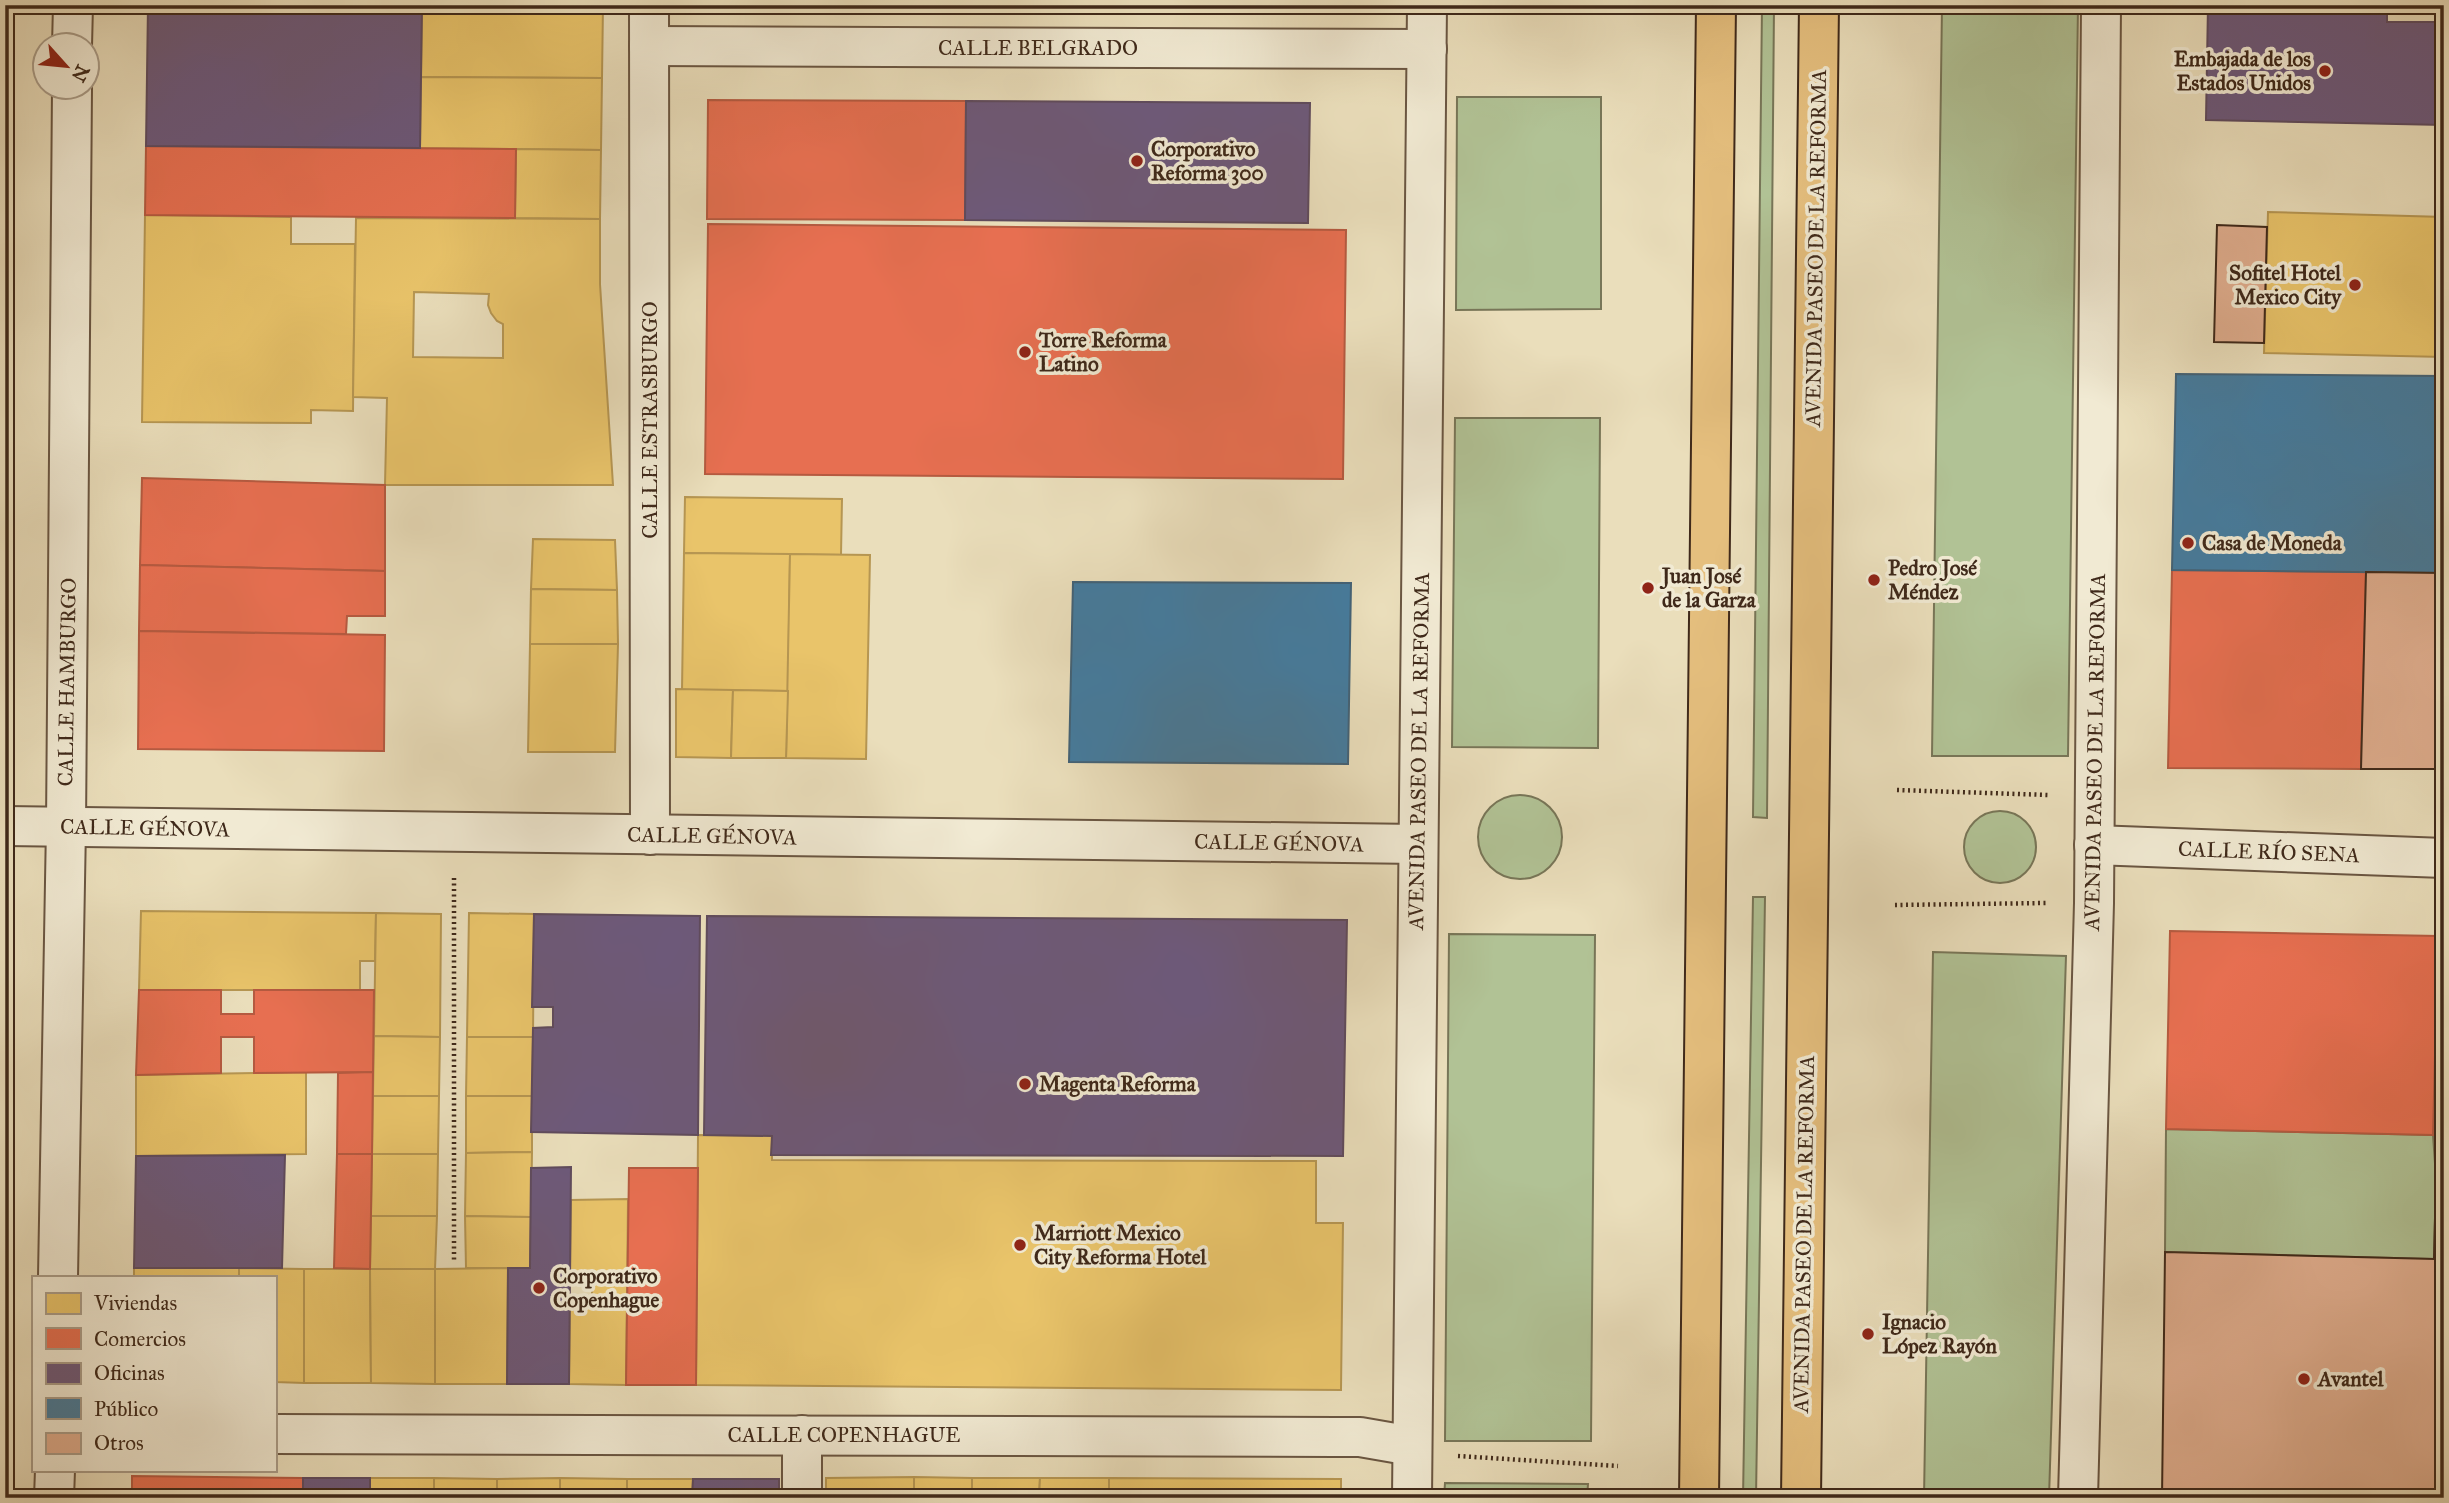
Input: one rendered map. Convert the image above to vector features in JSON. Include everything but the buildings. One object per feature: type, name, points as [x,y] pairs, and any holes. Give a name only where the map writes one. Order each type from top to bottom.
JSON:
[{"type":"main road","points":[[1699,1498],[1716,5]]},
{"type":"main road","name":"AVENIDA PASEO DE LA REFORMA","points":[[1801,1498],[1819,5]]},
{"type":"street","points":[[72,32],[73,5]]},
{"type":"street","name":"CALLE ESTRASBURGO","points":[[649,5],[650,835]]},
{"type":"street","name":"AVENIDA PASEO DE LA REFORMA","points":[[1412,1498],[1427,5]]},
{"type":"street","name":"AVENIDA PASEO DE LA REFORMA","points":[[2078,1498],[2094,903],[2101,5]]},
{"type":"street","name":"CALLE BELGRADO","points":[[649,46],[1427,49]]},
{"type":"street","name":"CALLE HAMBURGO","points":[[58,1276],[72,102]]},
{"type":"street","name":"CALLE GÉNOVA","points":[[5,826],[1418,844]]},
{"type":"street","name":"CALLE RÍO SENA","points":[[2094,845],[2444,858]]},
{"type":"street","name":"CALLE COPENHAGUE","points":[[276,1434],[1360,1437],[1412,1447]]},
{"type":"street","points":[[802,1435],[802,1498]]},
{"type":"street","points":[[54,1498],[55,1472]]},
{"type":"path","points":[[1896,789],[2095,796]]},
{"type":"path","points":[[454,832],[454,1262]]},
{"type":"path","points":[[1895,905],[2094,903]]},
{"type":"path","points":[[1412,1447],[1443,1455],[1618,1466]]},
{"type":"green space","points":[[1762,5],[1774,5],[1767,818],[1753,817]]},
{"type":"green space","points":[[1942,5],[2078,5],[2068,756],[1932,756]]},
{"type":"green space","points":[[1457,97],[1601,97],[1601,309],[1456,310]]},
{"type":"green space","points":[[1455,418],[1600,418],[1598,748],[1452,747]]},
{"type":"green space","points":[[1520,795],[1536,798],[1550,807],[1559,821],[1562,837],[1559,853],[1550,867],[1536,876],[1520,879],[1504,876],[1490,867],[1481,853],[1478,837],[1481,821],[1490,807],[1504,798]]},
{"type":"green space","points":[[2000,811],[2014,814],[2026,821],[2033,833],[2036,847],[2033,861],[2026,873],[2014,880],[2000,883],[1986,880],[1974,873],[1967,861],[1964,847],[1967,833],[1974,821],[1986,814]]},
{"type":"green space","points":[[1753,897],[1765,897],[1756,1498],[1743,1498]]},
{"type":"green space","points":[[1449,934],[1595,935],[1591,1441],[1445,1441]]},
{"type":"green space","points":[[1933,952],[2066,956],[2049,1498],[1924,1498]]},
{"type":"green space","points":[[2166,1129],[2433,1135],[2436,1178],[2434,1259],[2165,1252]]},
{"type":"green space","points":[[1445,1483],[1588,1484],[1587,1498],[1444,1498]]},
{"type":"place","name":"Embajada de los Estados Unidos","points":[[2325,71]]},
{"type":"place","name":"Corporativo Reforma 300","points":[[1137,161]]},
{"type":"place","name":"Sofitel Hotel Mexico City","points":[[2355,285]]},
{"type":"place","name":"Torre Reforma Latino","points":[[1025,352]]},
{"type":"place","name":"Casa de Moneda","points":[[2188,543]]},
{"type":"place","name":"Pedro José Méndez","points":[[1874,580]]},
{"type":"place","name":"Juan José de la Garza","points":[[1648,588]]},
{"type":"place","name":"Magenta Reforma","points":[[1025,1084]]},
{"type":"place","name":"Marriott Mexico City Reforma Hotel","points":[[1020,1245]]},
{"type":"place","name":"Corporativo Copenhague","points":[[539,1288]]},
{"type":"place","name":"Ignacio López Rayón","points":[[1868,1334]]},
{"type":"place","name":"Avantel","points":[[2304,1379]]}]
